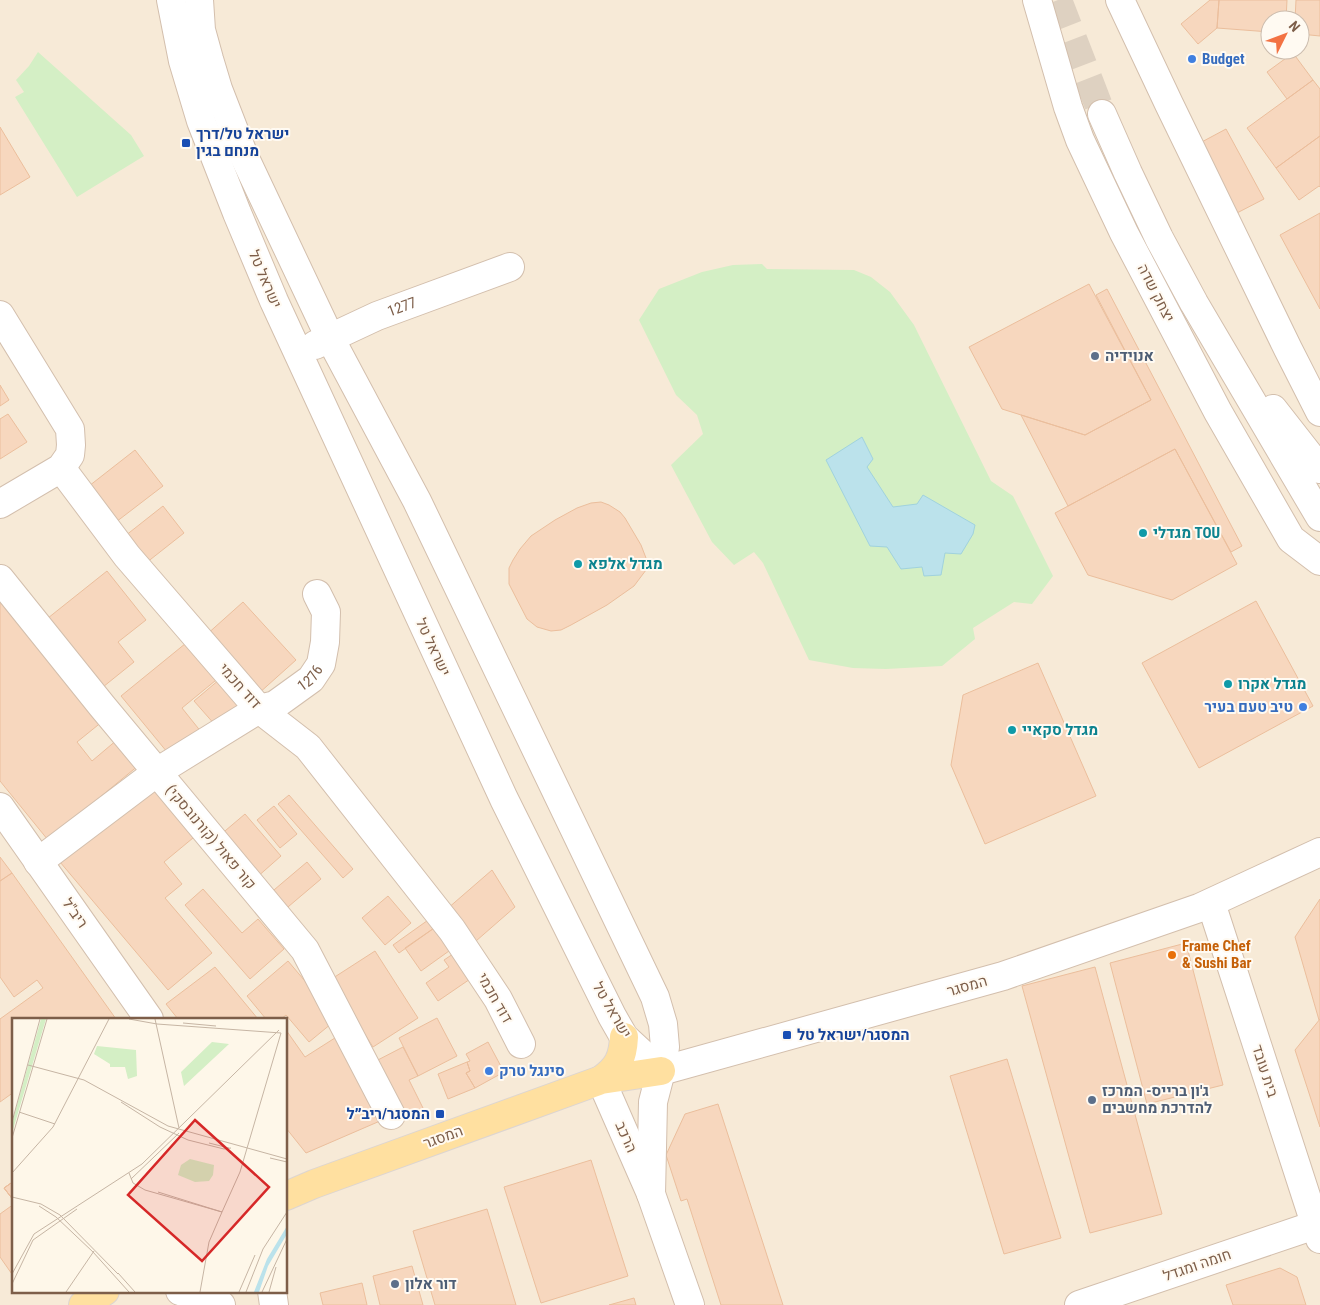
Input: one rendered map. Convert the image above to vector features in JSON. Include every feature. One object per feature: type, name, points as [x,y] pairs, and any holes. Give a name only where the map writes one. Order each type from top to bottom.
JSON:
[{"type":"main road","name":"המסגר","points":[[601,1080],[618,1064],[623,1050],[624,1037]]},
{"type":"main road","name":"המסגר","points":[[288,1195],[601,1080],[661,1071]]},
{"type":"main road","points":[[83,1305],[103,1292]]},
{"type":"street","name":"ישראל טל","points":[[171,0],[183,61],[201,121],[237,213],[297,353],[504,799],[624,1037],[661,1071]]},
{"type":"street","points":[[199,0],[201,30],[208,59],[233,130],[330,338],[417,501],[655,997],[663,1024],[665,1047],[661,1071]]},
{"type":"street","name":"יצחק שדה","points":[[1037,0],[1068,107],[1080,140],[1124,233],[1218,412],[1291,539],[1320,561]]},
{"type":"street","points":[[1120,0],[1320,412]]},
{"type":"street","name":"יצחק שדה","points":[[1102,114],[1128,173],[1194,303],[1320,517]]},
{"type":"street","name":"1277","points":[[297,353],[377,316],[510,267]]},
{"type":"street","points":[[0,315],[70,429],[72,444],[70,456],[61,468],[0,504]]},
{"type":"street","name":"יצחק שדה","points":[[1209,328],[1320,469]]},
{"type":"street","name":"דוד חכמי","points":[[61,468],[127,556],[259,709],[308,748],[452,930],[498,999],[520,1044]]},
{"type":"street","name":"קור פאול (קורנובסקי)","points":[[0,579],[102,706],[305,950],[391,1116]]},
{"type":"street","name":"1276","points":[[38,862],[157,772],[259,709],[276,705],[311,679],[321,664],[325,642],[326,612],[317,594]]},
{"type":"street","name":"ריב\"ל","points":[[0,807],[148,1018]]},
{"type":"street","name":"המסגר","points":[[661,1071],[1003,976],[1211,903],[1320,852]]},
{"type":"street","name":"בית עובד","points":[[1211,903],[1318,1232]]},
{"type":"street","name":"הרכב","points":[[651,1194],[653,1102],[661,1071]]},
{"type":"street","name":"הרכב","points":[[601,1080],[651,1194],[690,1305]]},
{"type":"street","name":"חומה ומגדל","points":[[1079,1305],[1318,1232]]},
{"type":"street","points":[[183,1292],[221,1305]]},
{"type":"street","points":[[272,1292],[274,1305]]},
{"type":"shaded area","points":[[0,0],[1320,0],[1320,1305],[0,1305]]},
{"type":"green space","points":[[38,52],[131,135],[144,156],[77,197],[15,97],[24,92],[16,80],[29,66]]},
{"type":"green space","points":[[762,264],[767,269],[854,270],[871,277],[890,292],[914,325],[991,481],[1013,496],[1053,576],[1032,604],[1014,602],[973,628],[975,639],[942,666],[886,669],[853,668],[809,660],[763,563],[754,552],[734,565],[712,542],[671,465],[703,434],[697,415],[676,395],[639,320],[659,289],[702,272],[733,265]]},
{"type":"water","points":[[862,437],[873,459],[867,467],[893,507],[917,504],[923,495],[975,525],[973,534],[961,554],[945,553],[941,575],[924,576],[922,567],[901,569],[887,547],[870,546],[826,460]]},
{"type":"building","points":[[1210,0],[1219,0],[1217,28],[1198,44],[1181,24]]},
{"type":"building","points":[[1219,0],[1287,0],[1286,10],[1260,10],[1260,31],[1217,28]]},
{"type":"building","points":[[1296,0],[1320,0],[1320,36],[1310,35],[1310,10],[1296,10]]},
{"type":"building","points":[[1283,60],[1298,60],[1313,80],[1287,99],[1267,72]]},
{"type":"building","points":[[1313,80],[1320,89],[1320,136],[1276,168],[1247,128]]},
{"type":"building","points":[[0,127],[30,177],[0,195]]},
{"type":"building","points":[[1226,129],[1264,199],[1235,214],[1198,144]]},
{"type":"building","points":[[1320,136],[1320,187],[1299,200],[1276,168]]},
{"type":"building","points":[[1320,213],[1320,309],[1280,235]]},
{"type":"building","points":[[1089,284],[1151,400],[1085,435],[1002,409],[969,347]]},
{"type":"building","name":"מגדלי TOU","points":[[1107,289],[1242,546],[1231,552],[1175,449],[1068,506],[1021,415],[1085,435],[1151,400],[1096,295]]},
{"type":"building","points":[[0,385],[9,400],[0,406]]},
{"type":"building","points":[[8,414],[27,442],[0,459],[0,419]]},
{"type":"building","name":"מגדלי TOU","points":[[1175,449],[1237,564],[1172,600],[1088,575],[1055,513]]},
{"type":"building","points":[[135,450],[163,486],[116,522],[89,486]]},
{"type":"building","name":"מגדל אלפא","points":[[601,502],[620,512],[625,518],[641,545],[646,558],[646,570],[634,586],[607,605],[571,625],[561,630],[551,631],[537,627],[527,619],[509,584],[509,568],[513,560],[531,536],[555,520],[577,508]]},
{"type":"building","points":[[163,506],[184,533],[146,563],[125,536]]},
{"type":"building","points":[[107,571],[146,620],[118,642],[134,662],[98,691],[43,622]]},
{"type":"building","points":[[0,594],[103,721],[77,742],[92,761],[118,739],[139,765],[48,840],[0,781]]},
{"type":"building","name":"מגדל אקרו","points":[[1256,601],[1313,706],[1199,768],[1142,663]]},
{"type":"building","points":[[243,602],[296,660],[258,694],[205,636]]},
{"type":"building","points":[[191,639],[221,676],[182,708],[202,733],[172,758],[121,696]]},
{"type":"building","name":"מגדל סקאיי","points":[[1038,663],[1096,796],[985,844],[951,765],[963,695]]},
{"type":"building","points":[[220,679],[242,705],[216,726],[194,701]]},
{"type":"building","points":[[155,782],[199,833],[164,862],[182,884],[165,898],[212,953],[168,990],[60,862]]},
{"type":"building","points":[[289,795],[353,869],[343,878],[278,804]]},
{"type":"building","points":[[274,806],[297,834],[280,848],[257,820]]},
{"type":"building","points":[[245,814],[281,856],[256,878],[219,836]]},
{"type":"building","points":[[0,857],[12,873],[0,881]]},
{"type":"building","points":[[307,862],[321,879],[282,912],[268,895]]},
{"type":"building","points":[[492,870],[515,907],[476,941],[447,909]]},
{"type":"building","points":[[12,873],[115,1018],[12,1018],[12,1093],[0,1102],[0,1019],[43,988],[37,980],[14,997],[0,977],[0,881]]},
{"type":"building","points":[[203,889],[242,933],[258,919],[284,949],[250,979],[185,905]]},
{"type":"building","points":[[388,896],[411,923],[385,945],[362,918]]},
{"type":"building","points":[[1320,899],[1320,1019],[1319,1020],[1295,937]]},
{"type":"building","points":[[431,918],[437,926],[399,953],[393,945]]},
{"type":"building","points":[[440,924],[456,946],[421,971],[405,948]]},
{"type":"building","points":[[1186,943],[1223,1085],[1147,1104],[1110,963]]},
{"type":"building","points":[[459,950],[476,975],[438,1001],[426,983],[449,967],[444,960]]},
{"type":"building","points":[[375,951],[418,1018],[373,1047],[330,980]]},
{"type":"building","points":[[288,961],[337,1019],[309,1042],[286,1015],[282,1018],[265,1018],[247,996]]},
{"type":"building","points":[[215,967],[257,1018],[177,1018],[166,1004]]},
{"type":"building","name":"ג'ון ברייס- המרכז להדרכת מחשבים","points":[[1095,967],[1162,1214],[1090,1233],[1022,986]]},
{"type":"building","points":[[437,1018],[457,1056],[418,1076],[399,1038]]},
{"type":"building","points":[[1320,1019],[1320,1127],[1295,1050]]},
{"type":"building","points":[[288,1033],[305,1057],[338,1036],[380,1121],[306,1153],[288,1130]]},
{"type":"building","points":[[488,1042],[504,1072],[475,1088],[466,1073],[470,1071],[467,1062],[470,1061],[466,1054]]},
{"type":"building","points":[[403,1047],[418,1076],[409,1080],[423,1108],[401,1120],[372,1063]]},
{"type":"building","points":[[1007,1059],[1061,1238],[1004,1254],[950,1076]]},
{"type":"building","points":[[467,1062],[470,1071],[466,1073],[475,1088],[448,1099],[438,1074]]},
{"type":"building","points":[[718,1104],[783,1305],[721,1305],[687,1199],[681,1201],[666,1155],[685,1114]]},
{"type":"building","points":[[591,1160],[628,1276],[541,1303],[504,1187]]},
{"type":"building","points":[[12,1182],[12,1198],[4,1188]]},
{"type":"building","points":[[12,1182],[12,1198],[4,1188]]},
{"type":"building","points":[[12,1182],[12,1198],[4,1188]]},
{"type":"building","points":[[12,1205],[12,1274],[0,1257],[0,1214]]},
{"type":"building","points":[[487,1209],[516,1305],[435,1305],[413,1231]]},
{"type":"building","points":[[412,1266],[423,1305],[380,1305],[373,1276]]},
{"type":"building","points":[[1280,1268],[1297,1277],[1306,1305],[1233,1305],[1226,1285]]},
{"type":"building","points":[[362,1283],[367,1305],[323,1305],[320,1293]]},
{"type":"building","points":[[634,1298],[636,1305],[609,1305]]},
{"type":"tunnel","points":[[1058,0],[1102,114]]},
{"type":"place","name":"Budget","points":[[1192,59]]},
{"type":"place","name":"ישראל טל/דרך מנחם בגין","points":[[186,143]]},
{"type":"place","name":"אנוידיה","points":[[1095,356]]},
{"type":"place","name":"מגדלי TOU","points":[[1143,533]]},
{"type":"place","name":"מגדל אלפא","points":[[578,564]]},
{"type":"place","name":"מגדל אקרו","points":[[1228,684]]},
{"type":"place","name":"טיב טעם בעיר","points":[[1303,707]]},
{"type":"place","name":"מגדל סקאיי","points":[[1012,730]]},
{"type":"place","name":"Frame Chef & Sushi Bar","points":[[1172,955]]},
{"type":"place","name":"המסגר/ישראל טל","points":[[787,1035]]},
{"type":"place","name":"סינגל טרק","points":[[489,1071]]},
{"type":"place","name":"ג'ון ברייס- המרכז להדרכת מחשבים","points":[[1092,1100]]},
{"type":"place","name":"המסגר/ריב״ל","points":[[440,1114]]},
{"type":"place","name":"דור אלון","points":[[395,1284]]}]
